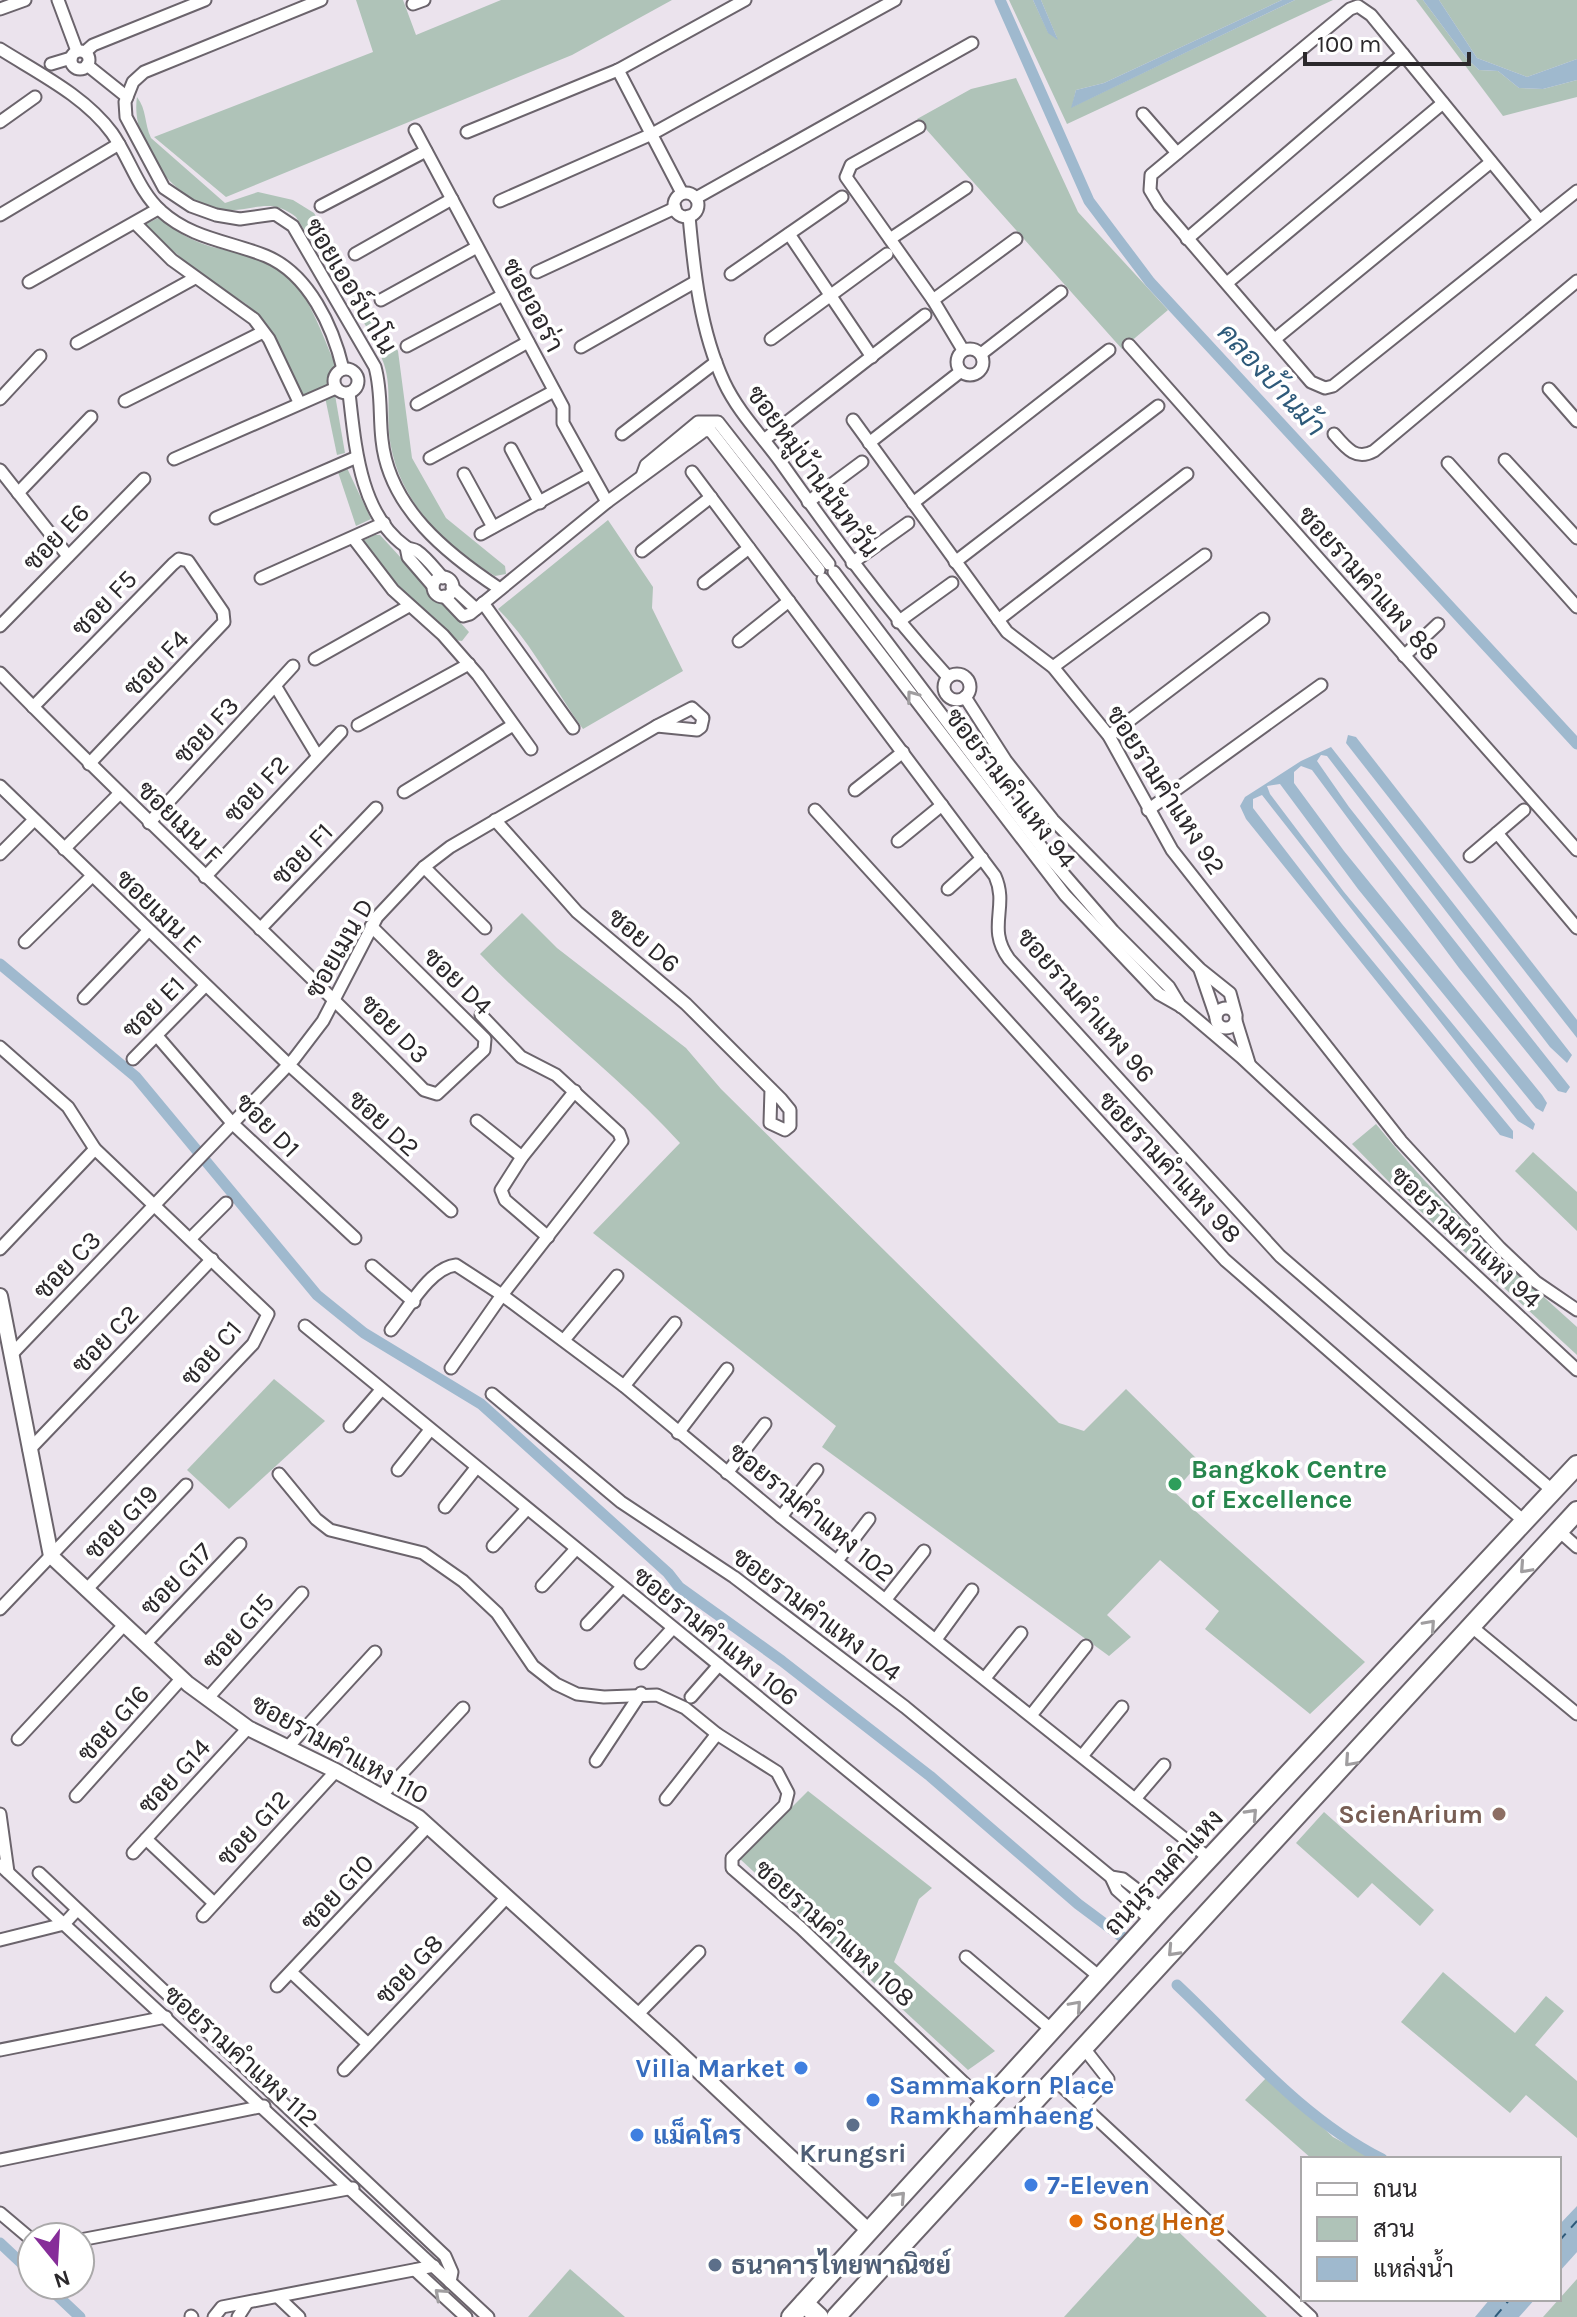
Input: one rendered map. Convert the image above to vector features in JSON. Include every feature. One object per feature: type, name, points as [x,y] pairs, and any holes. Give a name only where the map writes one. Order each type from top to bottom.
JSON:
[{"type":"main road","name":"ถนนรามคำแหง","points":[[797,2310],[1157,1915],[1576,1470]]},
{"type":"main road","points":[[836,2317],[1577,1511]]},
{"type":"main road","points":[[797,2310],[819,2317]]},
{"type":"street","points":[[0,9],[25,0]]},
{"type":"street","points":[[58,0],[77,54],[127,97],[133,82],[144,72],[321,0]]},
{"type":"street","points":[[51,64],[205,0]]},
{"type":"street","points":[[467,132],[618,70],[745,0]]},
{"type":"street","points":[[500,201],[653,133],[895,0]]},
{"type":"street","points":[[1539,220],[1366,10],[1358,6],[1350,9],[1151,175],[1150,190],[1187,239],[1311,382],[1325,388],[1333,386],[1577,191]]},
{"type":"street","points":[[618,70],[682,193],[696,198],[972,43]]},
{"type":"street","points":[[0,49],[78,101],[104,123],[158,209],[182,227],[211,240],[268,256],[287,268],[305,287],[324,317],[343,369],[357,376],[358,384],[349,393]]},
{"type":"street","points":[[1187,239],[1403,54]]},
{"type":"street","points":[[0,122],[35,97]]},
{"type":"street","name":"ซอยเออร์บาโน","points":[[127,97],[126,117],[164,188],[191,206],[216,215],[240,219],[275,214],[293,226],[375,367],[380,387],[382,442],[400,492],[420,525],[441,546],[500,589]]},
{"type":"street","points":[[1227,283],[1443,103]]},
{"type":"street","points":[[1143,114],[1177,153]]},
{"type":"street","points":[[919,127],[851,165],[846,177],[933,300],[963,350]]},
{"type":"street","name":"ซอยออร่า","points":[[415,130],[563,407],[563,423],[607,502]]},
{"type":"street","points":[[0,215],[119,144]]},
{"type":"street","points":[[321,206],[426,151]]},
{"type":"street","points":[[1275,339],[1491,162]]},
{"type":"street","points":[[890,239],[966,188]]},
{"type":"street","points":[[682,193],[675,201],[675,208],[682,216],[689,216]]},
{"type":"street","points":[[731,274],[842,197]]},
{"type":"street","name":"ซอยหมู่บ้านนันทวัน","points":[[696,198],[697,209],[689,216],[695,282],[716,362],[742,414],[898,622],[948,677]]},
{"type":"street","points":[[355,254],[452,199]]},
{"type":"street","points":[[537,272],[675,208]]},
{"type":"street","points":[[29,282],[158,209]]},
{"type":"street","points":[[135,223],[195,278],[237,304],[263,332],[299,402]]},
{"type":"street","points":[[789,234],[872,357]]},
{"type":"street","points":[[933,300],[1016,239]]},
{"type":"street","points":[[381,300],[477,247]]},
{"type":"street","points":[[771,339],[887,254]]},
{"type":"street","points":[[77,343],[195,278]]},
{"type":"street","points":[[1334,434],[1354,454],[1365,456],[1374,451],[1577,281]]},
{"type":"street","points":[[581,347],[695,282]]},
{"type":"street","points":[[981,354],[1061,292]]},
{"type":"street","points":[[407,346],[503,295]]},
{"type":"street","points":[[764,440],[925,315]]},
{"type":"street","points":[[125,401],[263,332]]},
{"type":"street","points":[[417,404],[528,342]]},
{"type":"street","name":"ซอยรามคำแหง 88","points":[[1129,345],[1577,850]]},
{"type":"street","points":[[971,348],[981,354],[983,362],[980,370],[968,375],[960,372],[956,360],[963,350],[971,348]]},
{"type":"street","points":[[913,503],[1109,350]]},
{"type":"street","points":[[0,399],[40,356]]},
{"type":"street","points":[[622,434],[716,362]]},
{"type":"street","points":[[336,388],[335,376],[343,369]]},
{"type":"street","points":[[869,443],[960,372]]},
{"type":"street","points":[[174,459],[336,388],[349,393]]},
{"type":"street","points":[[1549,389],[1577,421]]},
{"type":"street","points":[[430,458],[554,391]]},
{"type":"street","points":[[349,393],[357,457],[372,501],[384,523],[406,547],[418,551],[438,582],[436,595],[448,592],[479,606],[573,728]]},
{"type":"street","points":[[955,562],[1158,406]]},
{"type":"street","points":[[18,493],[91,417]]},
{"type":"street","name":"ซอยรามคําแหง 92","points":[[853,420],[998,620],[1018,643],[1053,667],[1109,736],[1172,850],[1401,1141],[1500,1248],[1536,1282],[1577,1310]]},
{"type":"street","name":"ซอยรามคําแหง 94","points":[[479,606],[642,476],[646,465],[698,422],[718,422],[1065,895],[1159,994],[1182,1007],[1250,1065],[1577,1370]]},
{"type":"street","points":[[511,449],[540,503]]},
{"type":"street","points":[[216,518],[357,457]]},
{"type":"street","points":[[1505,460],[1577,538]]},
{"type":"street","points":[[808,502],[862,462]]},
{"type":"street","points":[[1448,463],[1577,607]]},
{"type":"street","points":[[0,470],[68,556]]},
{"type":"street","name":"ซอยรามคําแหง 96","points":[[692,472],[999,884],[997,940],[1009,959],[1280,1256],[1553,1491]]},
{"type":"street","points":[[464,474],[493,527]]},
{"type":"street","points":[[481,534],[590,474]]},
{"type":"street","points":[[998,620],[1187,474]]},
{"type":"street","name":"ซอย E6","points":[[0,626],[144,479]]},
{"type":"street","points":[[642,551],[711,497]]},
{"type":"street","points":[[261,578],[384,523]]},
{"type":"street","points":[[852,563],[908,523]]},
{"type":"street","points":[[354,539],[409,606],[443,635],[469,664],[531,749]]},
{"type":"street","points":[[704,583],[749,548]]},
{"type":"street","points":[[1053,667],[1205,555]]},
{"type":"street","name":"ซอย F5","points":[[33,707],[179,559],[188,561],[206,586]]},
{"type":"street","points":[[438,582],[450,580],[448,592]]},
{"type":"street","points":[[898,622],[952,583]]},
{"type":"street","name":"ซอย F4","points":[[89,764],[220,628],[223,612],[206,586]]},
{"type":"street","points":[[739,641],[789,601]]},
{"type":"street","points":[[315,659],[409,606]]},
{"type":"street","points":[[1109,736],[1263,619]]},
{"type":"street","points":[[1404,656],[1438,624]]},
{"type":"street","points":[[358,725],[469,664]]},
{"type":"street","name":"ซอย F3","points":[[149,823],[293,666]]},
{"type":"street","name":"ซอยเมน F","points":[[0,673],[119,794],[334,998]]},
{"type":"street","name":"ซอยหมู่บ้านนันทวัน","points":[[958,674],[967,679],[970,689],[965,697],[955,700],[947,696],[944,686],[948,677],[958,674]]},
{"type":"street","points":[[1148,810],[1321,685]]},
{"type":"street","points":[[276,687],[317,755]]},
{"type":"street","name":"ซอยหมู่บ้านนันทวัน","points":[[965,697],[1006,761],[1053,820],[1200,969],[1230,993],[1250,1065]]},
{"type":"street","points":[[404,792],[513,725]]},
{"type":"street","name":"ซอยเมน D","points":[[190,1168],[289,1065],[323,1021],[371,926],[424,867],[495,820],[657,726]]},
{"type":"street","name":"ซอย F2","points":[[205,877],[341,732]]},
{"type":"street","points":[[855,790],[903,752]]},
{"type":"street","name":"ซอยเมน E","points":[[0,786],[289,1065]]},
{"type":"street","points":[[64,849],[119,794]]},
{"type":"street","points":[[898,841],[942,805]]},
{"type":"street","name":"ซอย F1","points":[[260,929],[376,808]]},
{"type":"street","name":"ซอยรามคําแหง 98","points":[[815,810],[1225,1260],[1525,1522]]},
{"type":"street","points":[[1470,856],[1524,810]]},
{"type":"street","points":[[0,854],[34,820]]},
{"type":"street","name":"ซอย D6","points":[[495,820],[577,912],[686,1004],[771,1089]]},
{"type":"street","points":[[1497,833],[1577,928]]},
{"type":"street","points":[[948,889],[982,858]]},
{"type":"street","points":[[424,867],[485,928]]},
{"type":"street","points":[[25,942],[92,876]]},
{"type":"street","name":"ซอย D4","points":[[371,926],[485,1039],[484,1050],[464,1070]]},
{"type":"street","points":[[84,998],[148,931]]},
{"type":"street","name":"ซอยหมู่บ้านนันทวัน","points":[[1200,969],[1218,1022],[1234,1051]]},
{"type":"street","name":"ซอย E1","points":[[133,1059],[205,986]]},
{"type":"street","name":"ซอย D3","points":[[334,998],[431,1094],[443,1090],[464,1070]]},
{"type":"street","points":[[1223,1008],[1231,1009],[1236,1018],[1229,1028],[1218,1022],[1223,1008]]},
{"type":"street","points":[[451,1368],[502,1295],[622,1141],[619,1133],[575,1091],[556,1075],[521,1057],[481,1015]]},
{"type":"street","name":"ซอย D1","points":[[157,1036],[233,1124],[355,1238]]},
{"type":"street","name":"ซอย C1","points":[[0,1047],[68,1107],[95,1149],[268,1314],[253,1344],[51,1556]]},
{"type":"street","name":"ซอย D2","points":[[289,1065],[451,1211]]},
{"type":"street","points":[[548,1237],[501,1195],[504,1184],[522,1157],[575,1091]]},
{"type":"street","points":[[477,1121],[522,1157]]},
{"type":"street","points":[[0,1249],[95,1149]]},
{"type":"street","name":"ซอย C3","points":[[11,1355],[190,1168]]},
{"type":"street","points":[[191,1238],[226,1203]]},
{"type":"street","name":"ซอย C2","points":[[29,1450],[212,1259]]},
{"type":"street","name":"ซอยรามคําแหง 102","points":[[391,1330],[435,1275],[456,1265],[502,1295],[624,1386],[781,1517],[937,1638],[1210,1859]]},
{"type":"street","points":[[372,1266],[414,1302]]},
{"type":"street","points":[[564,1340],[617,1276]]},
{"type":"street","points":[[0,1296],[51,1556],[0,1609]]},
{"type":"street","points":[[624,1386],[675,1323]]},
{"type":"street","name":"ซอยรามคําแหง 106","points":[[305,1326],[621,1588],[1101,1978]]},
{"type":"street","points":[[678,1433],[727,1369]]},
{"type":"street","points":[[350,1426],[381,1390]]},
{"type":"street","name":"ซอยรามคําแหง 104","points":[[492,1394],[614,1497],[734,1577],[917,1716],[1111,1877],[1117,1890],[1157,1915]]},
{"type":"street","points":[[727,1473],[765,1424]]},
{"type":"street","points":[[398,1470],[430,1430]]},
{"type":"street","points":[[445,1507],[476,1468]]},
{"type":"street","points":[[781,1517],[817,1470]]},
{"type":"street","name":"ซอยรามคำแหง 108","points":[[279,1474],[316,1519],[330,1530],[423,1553],[463,1581],[497,1613],[533,1666],[556,1684],[577,1694],[604,1697],[641,1693],[671,1700],[777,1772],[788,1793],[785,1805],[732,1858],[732,1868],[801,1928],[986,2104]]},
{"type":"street","name":"ซอย G19","points":[[86,1590],[186,1485]]},
{"type":"street","points":[[493,1546],[526,1510]]},
{"type":"street","points":[[837,1561],[869,1519]]},
{"type":"street","points":[[1559,1531],[1577,1547]]},
{"type":"street","name":"ซอย G17","points":[[145,1644],[240,1544]]},
{"type":"street","points":[[542,1586],[575,1550]]},
{"type":"street","points":[[886,1599],[924,1551]]},
{"type":"street","name":"ซอยรามคำแหง 110","points":[[51,1556],[207,1699],[248,1728],[336,1771],[428,1826],[869,2231]]},
{"type":"street","points":[[587,1624],[621,1588]]},
{"type":"street","points":[[937,1638],[972,1590]]},
{"type":"street","name":"ซอย G15","points":[[207,1699],[302,1593]]},
{"type":"street","points":[[18,1739],[124,1625]]},
{"type":"street","points":[[1472,1627],[1577,1714]]},
{"type":"street","points":[[641,1663],[672,1629]]},
{"type":"street","points":[[985,1678],[1021,1633]]},
{"type":"street","points":[[1032,1714],[1086,1646]]},
{"type":"street","points":[[287,1748],[375,1652]]},
{"type":"street","points":[[691,1697],[719,1665]]},
{"type":"street","name":"ซอย G16","points":[[76,1796],[182,1678]]},
{"type":"street","points":[[596,1761],[641,1693]]},
{"type":"street","points":[[1082,1756],[1122,1707]]},
{"type":"street","points":[[381,1796],[463,1708]]},
{"type":"street","name":"ซอย G14","points":[[133,1853],[248,1728]]},
{"type":"street","points":[[666,1799],[717,1734]]},
{"type":"street","points":[[1135,1799],[1164,1765]]},
{"type":"street","name":"ซอย G12","points":[[203,1916],[336,1771]]},
{"type":"street","points":[[0,1814],[4,1869]]},
{"type":"street","name":"ซอย G10","points":[[277,1986],[428,1826]]},
{"type":"street","points":[[146,1839],[214,1903]]},
{"type":"street","name":"ซอยรามคำแหง 112","points":[[4,1869],[353,2188],[488,2317]]},
{"type":"street","name":"ซอยรามคำแหง 112","points":[[39,1873],[445,2256],[452,2272],[450,2282]]},
{"type":"street","name":"ซอย G8","points":[[344,2070],[506,1898]]},
{"type":"street","points":[[0,1940],[64,1924],[77,1910]]},
{"type":"street","points":[[637,2015],[699,1952]]},
{"type":"street","points":[[966,1957],[1053,2031]]},
{"type":"street","points":[[292,1973],[368,2044]]},
{"type":"street","points":[[0,2050],[166,2017]]},
{"type":"street","points":[[1082,2107],[1108,2079],[1083,2047]]},
{"type":"street","points":[[249,2092],[259,2079]]},
{"type":"street","points":[[1054,2079],[1311,2317]]},
{"type":"street","points":[[0,2160],[264,2106]]},
{"type":"street","points":[[96,2237],[353,2188]]},
{"type":"street","points":[[369,2204],[378,2191]]},
{"type":"street","points":[[0,2213],[16,2226]]},
{"type":"street","points":[[214,2317],[222,2307],[434,2266]]},
{"type":"street","points":[[415,2270],[466,2317]]},
{"type":"street","points":[[278,2297],[299,2317]]},
{"type":"street","points":[[238,2317],[247,2303]]},
{"type":"green space","points":[[356,0],[403,0],[416,35],[501,0],[672,0],[572,55],[226,197],[154,137],[373,52]]},
{"type":"green space","points":[[1009,0],[1033,0],[1048,32],[1057,38],[1041,0],[1282,0],[1104,83],[1076,90],[1072,107],[1295,0],[1333,0],[1067,124]]},
{"type":"green space","points":[[1416,0],[1423,0],[1467,59],[1479,70],[1498,71],[1519,88],[1543,89],[1577,80],[1577,97],[1503,116]]},
{"type":"green space","points":[[1439,0],[1577,0],[1577,59],[1527,77],[1477,58]]},
{"type":"green space","points":[[1016,78],[1078,212],[1168,310],[1122,349],[917,119],[971,89]]},
{"type":"green space","points":[[137,97],[151,138],[225,203],[258,192],[293,200],[314,213],[398,351],[412,458],[446,518],[505,566],[506,574],[495,576],[457,550],[424,517],[411,498],[393,456],[387,377],[382,359],[354,306],[296,217],[286,210],[267,206],[219,209],[202,204],[186,194],[158,167],[148,150],[140,132]]},
{"type":"green space","points":[[158,218],[199,243],[274,264],[291,279],[314,315],[336,366],[326,388],[300,396],[280,347],[246,304],[196,271],[144,225]]},
{"type":"green space","points":[[335,395],[345,453],[337,455],[325,397]]},
{"type":"green space","points":[[347,468],[371,519],[356,526],[338,472]]},
{"type":"green space","points":[[608,520],[653,587],[652,608],[683,671],[583,729],[533,652],[498,609]]},
{"type":"green space","points":[[380,535],[469,632],[462,641],[454,640],[392,584],[365,547],[364,540]]},
{"type":"green space","points":[[522,913],[557,948],[686,1048],[721,1089],[1059,1423],[1084,1431],[1126,1389],[1200,1462],[1174,1492],[1365,1662],[1310,1714],[1205,1629],[1219,1611],[1160,1560],[1107,1615],[1131,1637],[1109,1656],[822,1447],[836,1426],[593,1233],[680,1143],[632,1094],[480,954]]},
{"type":"green space","points":[[1376,1124],[1447,1204],[1577,1327],[1577,1355],[1391,1184],[1352,1144]]},
{"type":"green space","points":[[1533,1152],[1577,1192],[1577,1231],[1515,1171]]},
{"type":"green space","points":[[274,1379],[325,1421],[229,1509],[187,1470]]},
{"type":"green space","points":[[808,1791],[932,1888],[919,1899],[894,1962],[995,2051],[968,2070],[740,1859]]},
{"type":"green space","points":[[1324,1812],[1434,1910],[1420,1926],[1372,1883],[1358,1898],[1296,1843]]},
{"type":"green space","points":[[1443,1972],[1515,2033],[1546,1996],[1564,2011],[1535,2045],[1577,2081],[1577,2138],[1526,2095],[1510,2113],[1401,2022]]},
{"type":"green space","points":[[1268,2076],[1333,2137],[1370,2157],[1310,2157],[1245,2100]]},
{"type":"green space","points":[[1159,2213],[1267,2317],[1064,2317]]},
{"type":"green space","points":[[570,2269],[625,2317],[528,2317]]},
{"type":"green space","points":[[1577,2279],[1577,2317],[1543,2317],[1557,2301],[1561,2301],[1561,2297]]},
{"type":"water","points":[[1033,0],[1041,0],[1058,40],[1048,33]]},
{"type":"water","points":[[1282,0],[1295,0],[1071,108],[1076,90],[1104,83]]},
{"type":"water","points":[[1423,0],[1439,0],[1477,58],[1527,77],[1577,59],[1577,80],[1543,89],[1519,88],[1498,71],[1479,70],[1467,59]]},
{"type":"water","points":[[1348,735],[1356,737],[1577,1020],[1577,1038],[1346,743]]},
{"type":"water","points":[[1331,747],[1572,1055],[1567,1063],[1550,1047],[1327,756],[1321,755],[1317,761],[1349,807],[1570,1087],[1566,1093],[1558,1091],[1459,968],[1312,770],[1301,766],[1294,772],[1294,783],[1344,851],[1542,1095],[1547,1103],[1543,1112],[1536,1108],[1358,889],[1280,784],[1267,786],[1270,794],[1344,892],[1535,1124],[1533,1130],[1518,1121],[1262,795],[1253,799],[1253,808],[1342,924],[1513,1131],[1513,1139],[1500,1135],[1246,819],[1240,806],[1245,797],[1301,761]]},
{"type":"water","points":[[1577,2206],[1577,2252],[1561,2270],[1561,2223]]},
{"type":"water","points":[[1488,2301],[1533,2301],[1519,2317],[1475,2317]]},
{"type":"waterway","name":"คลองบ้านม้า","points":[[1000,0],[1089,201],[1150,282],[1577,744]]},
{"type":"waterway","points":[[0,964],[136,1077],[317,1295],[364,1333],[481,1404],[668,1573],[679,1587],[782,1661],[930,1776],[1078,1904],[1129,1942]]},
{"type":"waterway","points":[[1177,1985],[1299,2102],[1325,2123],[1379,2157]]},
{"type":"waterway","points":[[0,2243],[16,2258]]},
{"type":"waterway","points":[[63,2301],[80,2317]]},
{"type":"ferry route","points":[[1561,2239],[1577,2221]]},
{"type":"ferry route","points":[[1495,2317],[1508,2301]]},
{"type":"place","name":"Bangkok Centre of Excellence","points":[[1175,1484]]},
{"type":"place","name":"ScienArium","points":[[1499,1814]]},
{"type":"place","name":"Villa Market","points":[[801,2068]]},
{"type":"place","name":"Sammakorn Place Ramkhamhaeng","points":[[873,2100]]},
{"type":"place","name":"Krungsri","points":[[853,2125]]},
{"type":"place","name":"แม็คโคร","points":[[637,2135]]},
{"type":"place","name":"7-Eleven","points":[[1031,2185]]},
{"type":"place","name":"Song Heng","points":[[1076,2221]]},
{"type":"place","name":"ธนาคารไทยพาณิชย์","points":[[715,2265]]}]
